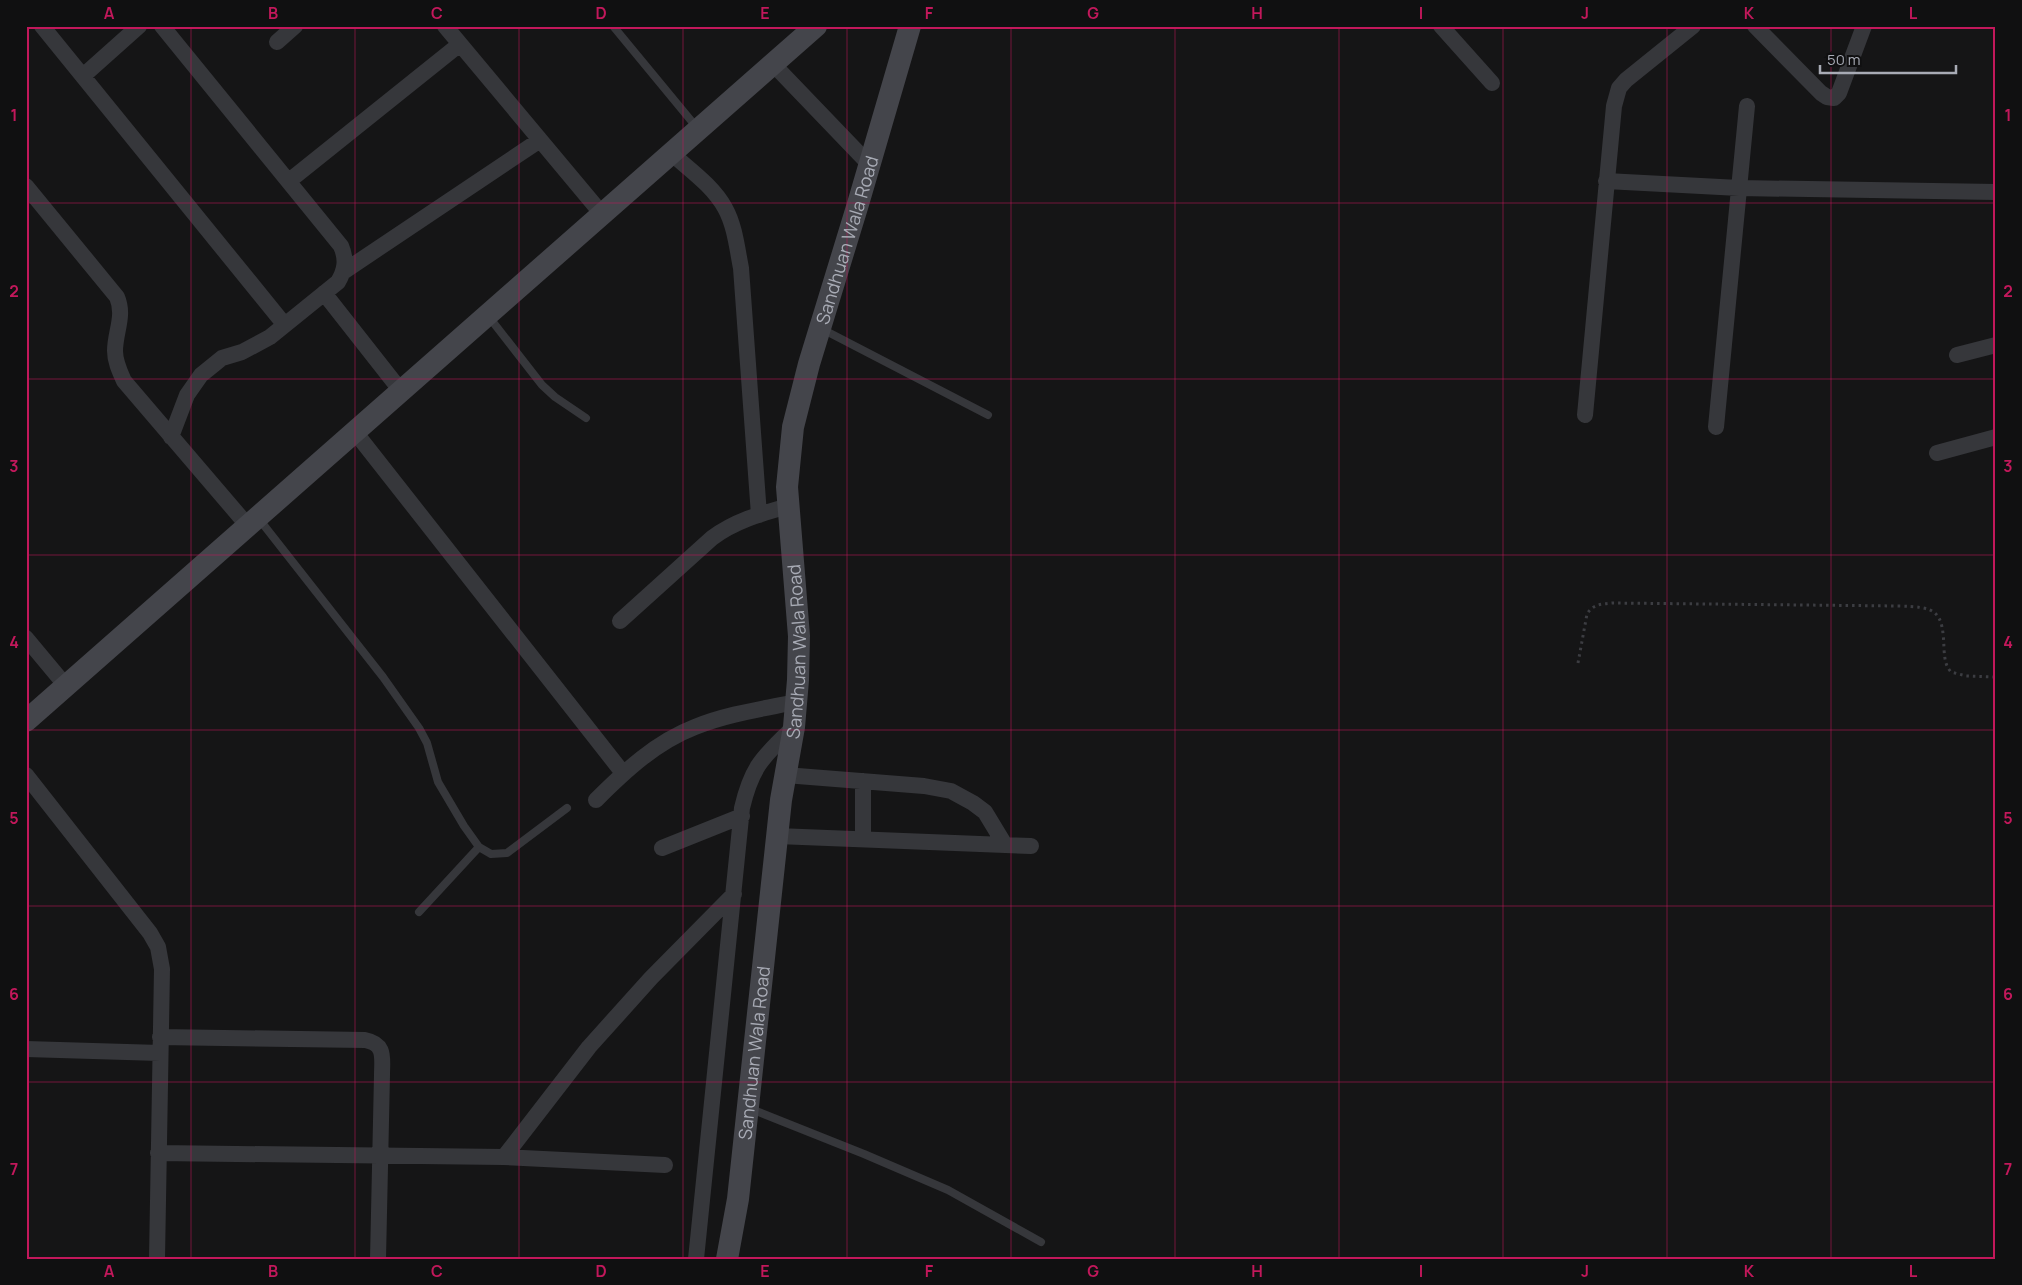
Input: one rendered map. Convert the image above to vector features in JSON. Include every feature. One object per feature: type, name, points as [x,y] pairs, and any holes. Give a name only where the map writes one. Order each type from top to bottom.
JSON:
[{"type":"street","points":[[42,26],[284,324]]},
{"type":"street","points":[[83,76],[139,26]]},
{"type":"street","points":[[162,26],[341,246],[345,254],[343,272],[338,282],[270,336],[256,345],[222,358],[201,375],[187,395],[171,437]]},
{"type":"street","points":[[276,42],[295,26]]},
{"type":"street","points":[[445,26],[602,214]]},
{"type":"street","points":[[26,721],[816,26]]},
{"type":"street","name":"Sandhuan Wala Road","points":[[727,1259],[738,1199],[777,836],[796,702],[799,636],[787,488],[793,427],[820,328],[910,26]]},
{"type":"street","points":[[1441,26],[1492,83]]},
{"type":"street","points":[[1585,415],[1614,106],[1619,88],[1626,80],[1693,26]]},
{"type":"street","points":[[1755,26],[1821,93],[1827,98],[1834,98],[1839,94],[1864,26]]},
{"type":"street","points":[[288,181],[460,44]]},
{"type":"street","points":[[773,64],[869,164]]},
{"type":"street","points":[[1716,427],[1747,106]]},
{"type":"street","points":[[343,272],[540,140]]},
{"type":"street","points":[[671,153],[714,194],[725,208],[736,236],[741,268],[759,515]]},
{"type":"street","points":[[1606,181],[1739,188],[1996,192]]},
{"type":"street","points":[[26,186],[117,298],[121,307],[115,352],[117,365],[124,381],[171,437],[253,522]]},
{"type":"street","points":[[324,293],[401,391]]},
{"type":"street","points":[[1957,355],[1996,345]]},
{"type":"street","points":[[354,432],[623,773]]},
{"type":"street","points":[[1937,453],[1996,437]]},
{"type":"street","points":[[620,621],[712,538],[726,528],[788,506]]},
{"type":"street","points":[[26,638],[66,686]]},
{"type":"street","points":[[596,800],[623,773],[663,743],[694,727],[728,716],[796,702]]},
{"type":"street","points":[[696,1259],[746,790],[761,759],[794,726]]},
{"type":"street","points":[[26,775],[150,933],[158,947],[162,969],[157,1259]]},
{"type":"street","points":[[785,776],[924,786],[951,791],[985,812],[1005,845]]},
{"type":"street","points":[[863,781],[863,839]]},
{"type":"street","points":[[662,848],[742,816]]},
{"type":"street","points":[[777,836],[1030,846]]},
{"type":"street","points":[[504,1157],[589,1047],[651,978],[734,894]]},
{"type":"street","points":[[26,1049],[374,1042],[379,1046],[382,1055],[382,1156],[378,1259]]},
{"type":"street","points":[[158,1153],[504,1157],[664,1164]]},
{"type":"lane","points":[[613,26],[698,130]]},
{"type":"lane","points":[[488,315],[542,385],[555,397],[586,418]]},
{"type":"lane","points":[[820,328],[988,416]]},
{"type":"lane","points":[[253,522],[383,677],[419,728],[427,742],[438,782],[479,847],[491,854],[507,853],[567,808]]},
{"type":"lane","points":[[420,912],[479,847]]},
{"type":"lane","points":[[749,1108],[948,1190],[1041,1242]]},
{"type":"path","points":[[1578,664],[1587,614],[1591,608],[1598,604],[1612,602],[1908,606],[1929,609],[1939,617],[1943,630],[1945,661],[1951,672],[1966,676],[1996,677]]}]
